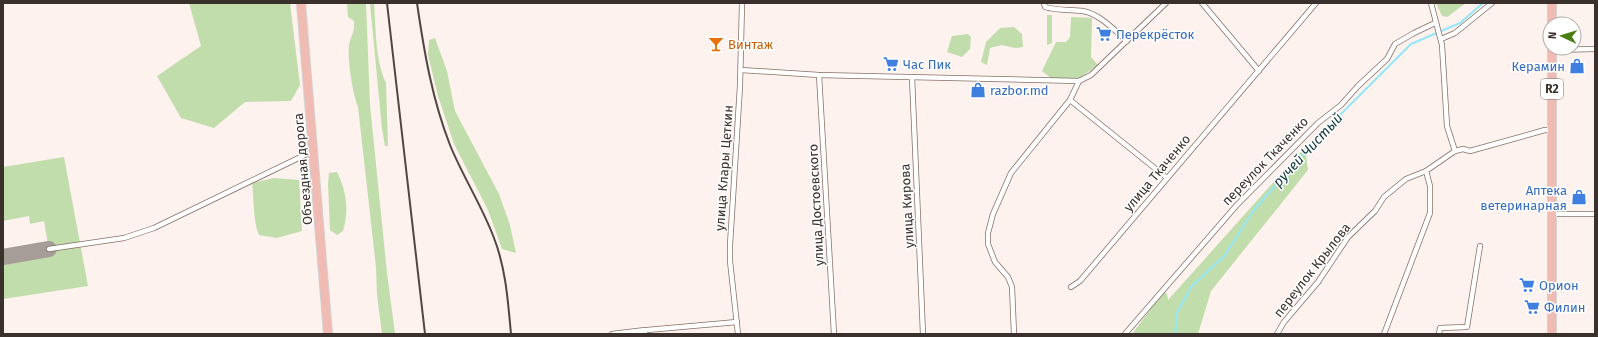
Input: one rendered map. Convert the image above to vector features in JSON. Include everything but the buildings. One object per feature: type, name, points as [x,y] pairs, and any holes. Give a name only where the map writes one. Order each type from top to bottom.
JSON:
[{"type":"main road","name":"Объездная дорога","points":[[301,3],[328,334]]},
{"type":"main road","points":[[1552,3],[1552,16]]},
{"type":"main road","name":"R2","points":[[1552,56],[1552,334]]},
{"type":"street","name":"улица Клары Цеткин","points":[[738,334],[730,262],[730,245],[741,70],[742,3]]},
{"type":"street","points":[[1044,3],[1045,7],[1054,10],[1084,11],[1094,15],[1128,41]]},
{"type":"street","points":[[741,70],[819,75],[1079,81],[1092,75],[1166,3]]},
{"type":"street","points":[[1202,3],[1259,71]]},
{"type":"street","name":"улица Ткаченко","points":[[1071,287],[1080,281],[1316,3]]},
{"type":"street","points":[[1432,3],[1436,24],[1441,37],[1447,126],[1455,151],[1463,149],[1470,151],[1545,130],[1552,130]]},
{"type":"street","points":[[1441,37],[1455,33],[1492,3]]},
{"type":"street","name":"переулок Ткаченко","points":[[1125,334],[1236,206],[1318,123],[1341,105],[1358,86],[1387,59],[1395,44],[1414,33],[1436,24]]},
{"type":"street","points":[[1582,49],[1595,49]]},
{"type":"street","name":"улица Достоевского","points":[[819,75],[834,334]]},
{"type":"street","name":"улица Кирова","points":[[912,77],[923,334]]},
{"type":"street","points":[[1014,334],[1014,299],[1012,287],[1008,277],[995,262],[991,254],[988,244],[988,233],[993,214],[1011,173],[1070,100],[1079,81]]},
{"type":"street","points":[[1070,100],[1167,178]]},
{"type":"street","points":[[49,249],[124,238],[154,228],[313,151]]},
{"type":"street","name":"переулок Крылова","points":[[1278,334],[1284,322],[1318,282],[1348,237],[1375,211],[1384,197],[1406,179],[1426,171],[1455,151]]},
{"type":"street","points":[[1384,334],[1430,213],[1430,186],[1426,171]]},
{"type":"street","points":[[1552,214],[1595,214]]},
{"type":"street","points":[[1439,334],[1440,328],[1467,327],[1480,246]]},
{"type":"street","points":[[612,334],[737,322]]},
{"type":"street","points":[[641,334],[647,330]]},
{"type":"green space","points":[[189,3],[290,3],[300,85],[291,101],[245,102],[214,128],[181,118],[157,76],[201,46]]},
{"type":"green space","points":[[347,3],[366,3],[370,105],[387,273],[395,334],[382,334],[358,107],[352,85],[349,59],[349,45],[354,21],[348,17]]},
{"type":"green space","points":[[370,3],[374,3],[378,54],[382,74],[386,83],[388,146],[385,146],[382,129]]},
{"type":"green space","points":[[1436,3],[1466,3],[1447,17],[1442,16]]},
{"type":"green space","points":[[1047,15],[1052,15],[1052,43],[1047,45]]},
{"type":"green space","points":[[1071,17],[1092,18],[1091,57],[1098,65],[1078,79],[1052,79],[1042,71],[1056,42],[1066,42],[1070,37]]},
{"type":"green space","points":[[1014,27],[1022,34],[1023,47],[1015,48],[1002,45],[990,48],[987,65],[981,62],[986,42],[1000,28]]},
{"type":"green space","points":[[968,34],[971,37],[970,49],[962,57],[947,52],[952,36]]},
{"type":"green space","points":[[435,38],[447,71],[455,111],[499,194],[510,225],[516,253],[502,249],[488,210],[454,144],[438,96],[428,55],[429,40]]},
{"type":"green space","points":[[1305,147],[1308,170],[1211,291],[1198,334],[1132,334],[1164,291],[1167,294],[1168,300]]},
{"type":"green space","points":[[64,157],[88,286],[3,299],[3,265],[50,256],[44,221],[30,224],[29,216],[3,221],[3,167]]},
{"type":"green space","points":[[337,172],[345,194],[346,216],[343,231],[337,235],[330,230],[328,184],[329,173]]},
{"type":"green space","points":[[274,178],[299,180],[302,231],[277,238],[259,235],[255,217],[252,183]]},
{"type":"waterway","name":"ручей Чистый","points":[[1175,334],[1177,313],[1191,287],[1225,255],[1253,211],[1317,138],[1411,44],[1460,23],[1483,3]]},
{"type":"taxiway","points":[[3,257],[49,249]]},
{"type":"railway","points":[[387,3],[425,334]]},
{"type":"railway","points":[[417,3],[429,75],[438,110],[455,157],[489,226],[498,250],[506,286],[511,334]]},
{"type":"place","name":"Перекрёсток","points":[[1104,34]]},
{"type":"place","name":"Винтаж","points":[[716,44]]},
{"type":"place","name":"Час Пик","points":[[891,64]]},
{"type":"place","name":"Керамин","points":[[1577,66]]},
{"type":"place","name":"razbor.md","points":[[978,90]]},
{"type":"place","name":"Аптека ветеринарная","points":[[1579,197]]},
{"type":"place","name":"Орион","points":[[1527,285]]},
{"type":"place","name":"Филин","points":[[1532,307]]}]
